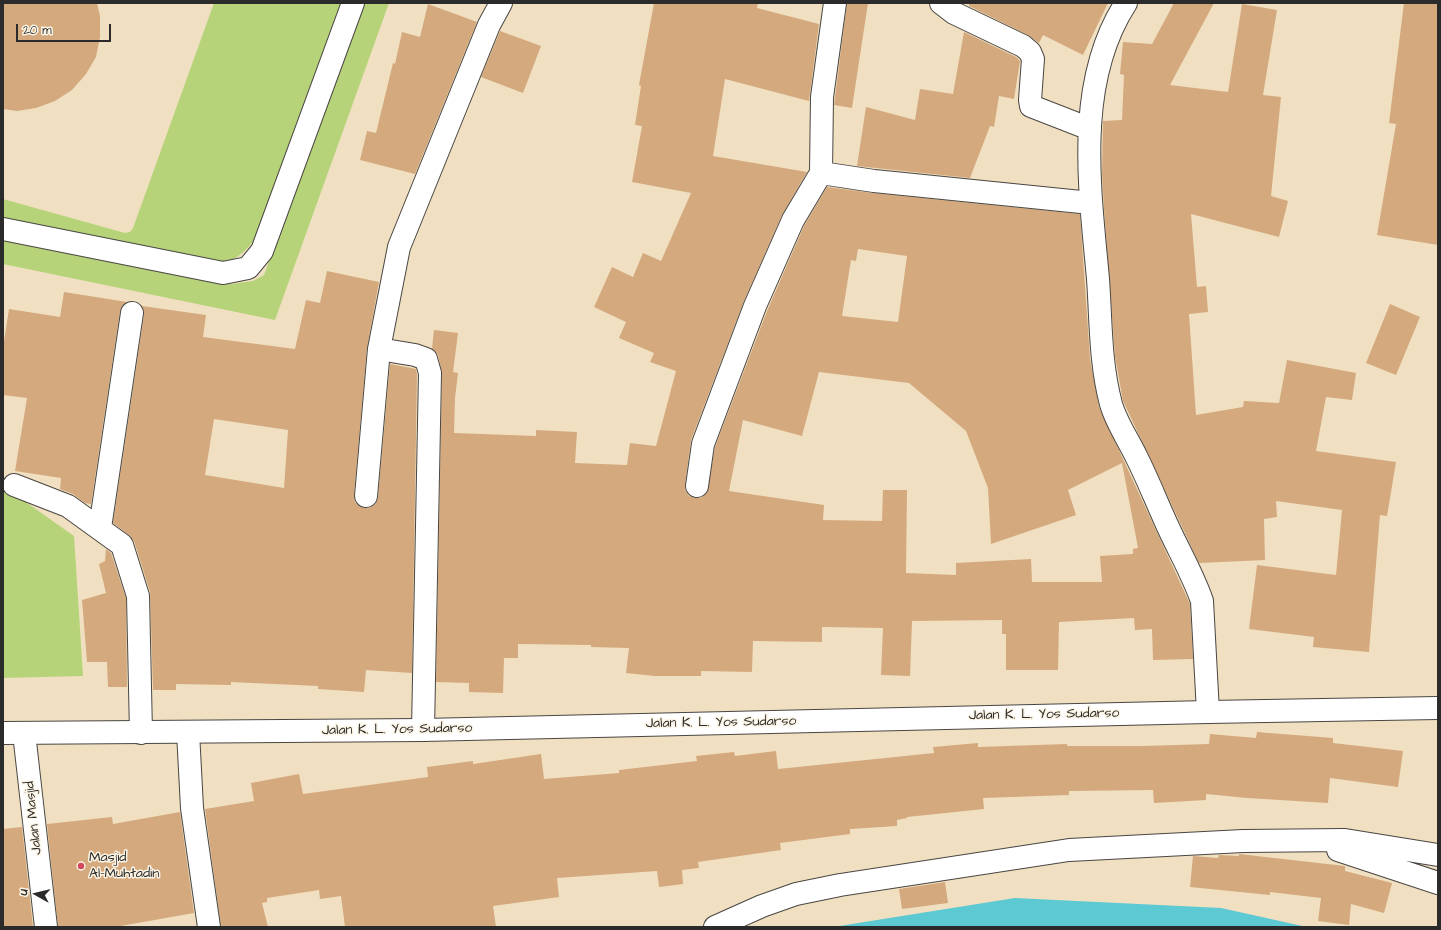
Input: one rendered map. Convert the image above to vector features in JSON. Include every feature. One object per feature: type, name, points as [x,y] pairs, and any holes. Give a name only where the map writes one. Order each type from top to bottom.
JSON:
[{"type":"main road","points":[[3,229],[223,273],[248,268],[262,251],[353,3]]},
{"type":"main road","points":[[366,496],[379,349],[399,247],[489,25],[501,3]]},
{"type":"main road","points":[[697,486],[703,444],[755,306],[792,220],[821,173],[822,96],[835,3]]},
{"type":"main road","points":[[942,3],[954,13],[1023,46],[1030,52],[1033,59],[1030,100],[1031,106],[1090,129]]},
{"type":"main road","points":[[1126,3],[1116,18],[1104,52],[1095,86],[1090,129],[1088,161],[1090,203],[1098,281],[1100,346],[1111,405],[1197,584],[1202,601],[1208,712]]},
{"type":"main road","points":[[821,173],[874,181],[1090,203]]},
{"type":"main road","points":[[100,528],[132,313]]},
{"type":"main road","points":[[379,349],[415,355],[426,359],[430,373],[423,730]]},
{"type":"main road","points":[[14,485],[68,506],[122,544],[138,596],[141,732]]},
{"type":"main road","name":"Jalan K. L. Yos Sudarso","points":[[3,733],[423,730],[1438,708]]},
{"type":"main road","points":[[188,732],[192,808],[209,927]]},
{"type":"main road","name":"Jalan Masjid","points":[[24,733],[46,927]]},
{"type":"main road","points":[[1309,840],[1438,883]]},
{"type":"main road","points":[[715,927],[762,906],[796,894],[840,885],[1069,850],[1243,841],[1345,840],[1438,854]]},
{"type":"green space","points":[[214,3],[346,3],[261,231],[245,250],[236,258],[224,263],[3,219],[3,199],[125,233],[130,232],[133,228]]},
{"type":"green space","points":[[362,3],[389,3],[275,320],[3,264],[3,239],[23,241],[231,284],[253,281],[264,275]]},
{"type":"green space","points":[[3,489],[23,500],[74,536],[83,676],[3,678]]},
{"type":"water","points":[[1015,898],[1221,908],[1307,927],[833,927]]},
{"type":"building","points":[[3,3],[97,3],[100,16],[100,37],[96,57],[86,74],[72,90],[55,101],[36,108],[17,111],[3,109]]},
{"type":"building","points":[[654,3],[758,3],[757,8],[819,24],[809,101],[725,79],[713,156],[807,172],[782,215],[744,301],[691,440],[685,484],[685,490],[689,496],[701,498],[707,493],[715,447],[767,311],[804,226],[827,187],[1080,214],[1090,359],[1099,407],[1190,604],[1193,659],[1153,660],[1152,629],[1135,630],[1134,618],[1059,622],[1058,670],[1006,670],[1006,634],[1002,634],[1002,620],[912,621],[910,676],[881,675],[883,628],[822,627],[822,642],[753,641],[752,672],[701,671],[701,676],[655,676],[626,673],[629,648],[591,647],[591,645],[518,644],[518,658],[504,658],[503,693],[469,692],[469,683],[436,682],[442,373],[438,355],[432,348],[434,330],[458,333],[453,372],[458,373],[455,398],[454,433],[536,436],[536,430],[577,432],[575,463],[627,465],[630,443],[656,446],[676,371],[650,362],[654,353],[619,338],[626,322],[594,307],[612,267],[633,277],[643,253],[661,261],[691,193],[632,182],[642,126],[635,125],[641,86],[639,85]],"holes":[[[858,249],[907,256],[898,322],[842,316],[851,260],[856,261]],[[819,372],[909,383],[966,431],[988,488],[991,544],[1076,515],[1068,490],[1122,463],[1138,548],[1133,549],[1133,554],[1100,556],[1102,582],[1032,582],[1031,559],[956,563],[956,575],[906,573],[907,490],[883,490],[882,521],[823,520],[824,505],[729,491],[743,420],[802,436]]]},
{"type":"building","points":[[847,3],[868,3],[852,108],[834,105]]},
{"type":"building","points":[[969,3],[1108,3],[1083,55],[1043,35],[1039,43],[1028,35],[969,6]]},
{"type":"building","points":[[1174,3],[1214,3],[1170,85],[1228,92],[1242,4],[1277,10],[1263,95],[1281,97],[1271,196],[1288,201],[1279,237],[1191,214],[1197,287],[1206,286],[1208,312],[1189,314],[1196,415],[1243,407],[1244,401],[1279,403],[1287,360],[1356,373],[1352,400],[1326,397],[1316,451],[1396,462],[1387,516],[1380,515],[1369,652],[1313,647],[1314,637],[1249,629],[1257,565],[1336,575],[1342,510],[1276,501],[1277,517],[1264,519],[1265,560],[1199,563],[1123,401],[1115,356],[1104,209],[1102,173],[1103,121],[1122,120],[1124,75],[1120,74],[1123,42],[1152,44]]},
{"type":"building","points":[[1404,3],[1438,3],[1438,245],[1377,235],[1396,124],[1389,123]]},
{"type":"building","points":[[428,4],[477,22],[415,174],[360,160],[367,131],[376,133],[402,32],[420,37]]},
{"type":"building","points":[[500,31],[541,46],[523,93],[481,77]]},
{"type":"building","points":[[964,32],[1016,57],[1020,61],[1014,99],[999,96],[994,127],[990,126],[970,178],[857,166],[866,107],[915,120],[920,89],[953,94]]},
{"type":"building","points":[[327,271],[379,282],[367,348],[354,495],[355,502],[359,506],[365,508],[371,507],[376,503],[378,497],[390,364],[416,369],[412,673],[366,670],[364,692],[318,689],[318,686],[231,682],[231,685],[176,684],[176,690],[153,690],[150,592],[134,541],[129,535],[113,523],[144,315],[142,306],[206,315],[203,337],[295,349],[306,300],[320,303]],"holes":[[[214,419],[288,430],[284,488],[205,475]]]},
{"type":"building","points":[[64,292],[127,302],[122,306],[120,311],[91,504],[85,503],[73,494],[60,489],[61,478],[15,471],[27,398],[3,395],[3,348],[9,309],[60,317]]},
{"type":"building","points":[[1390,304],[1420,317],[1396,375],[1366,363]]},
{"type":"building","points":[[106,549],[111,553],[126,598],[127,687],[108,687],[107,662],[87,662],[82,600],[106,593],[99,564],[105,561]]},
{"type":"building","points":[[1257,732],[1333,738],[1333,743],[1403,751],[1398,787],[1330,778],[1328,803],[1206,794],[1206,800],[1154,803],[1153,790],[1069,791],[1069,795],[983,798],[984,809],[907,817],[897,820],[897,826],[850,829],[850,834],[780,843],[781,850],[698,862],[699,868],[682,870],[683,884],[659,887],[657,871],[557,878],[559,897],[493,906],[496,927],[345,927],[341,896],[320,899],[319,890],[267,898],[267,902],[262,903],[268,927],[221,927],[205,809],[254,801],[251,783],[299,774],[303,794],[428,777],[427,767],[473,761],[473,764],[541,754],[544,779],[619,773],[619,770],[697,761],[696,756],[734,752],[735,756],[776,751],[778,769],[934,753],[933,747],[978,743],[978,747],[1067,744],[1067,746],[1144,746],[1209,744],[1210,734],[1256,738]]},
{"type":"building","points":[[180,812],[194,913],[115,927],[58,927],[47,824],[112,817],[113,824]]},
{"type":"building","points":[[22,827],[33,927],[3,927],[3,829]]},
{"type":"building","points":[[1239,854],[1345,866],[1345,871],[1392,883],[1384,913],[1351,904],[1349,925],[1318,921],[1321,898],[1270,892],[1270,895],[1190,887],[1193,856],[1218,858],[1219,855],[1239,856]]},
{"type":"building","points":[[945,882],[948,903],[902,909],[899,889]]},
{"type":"place","name":"Masjid Al-Muhtadin","points":[[81,866]]}]
